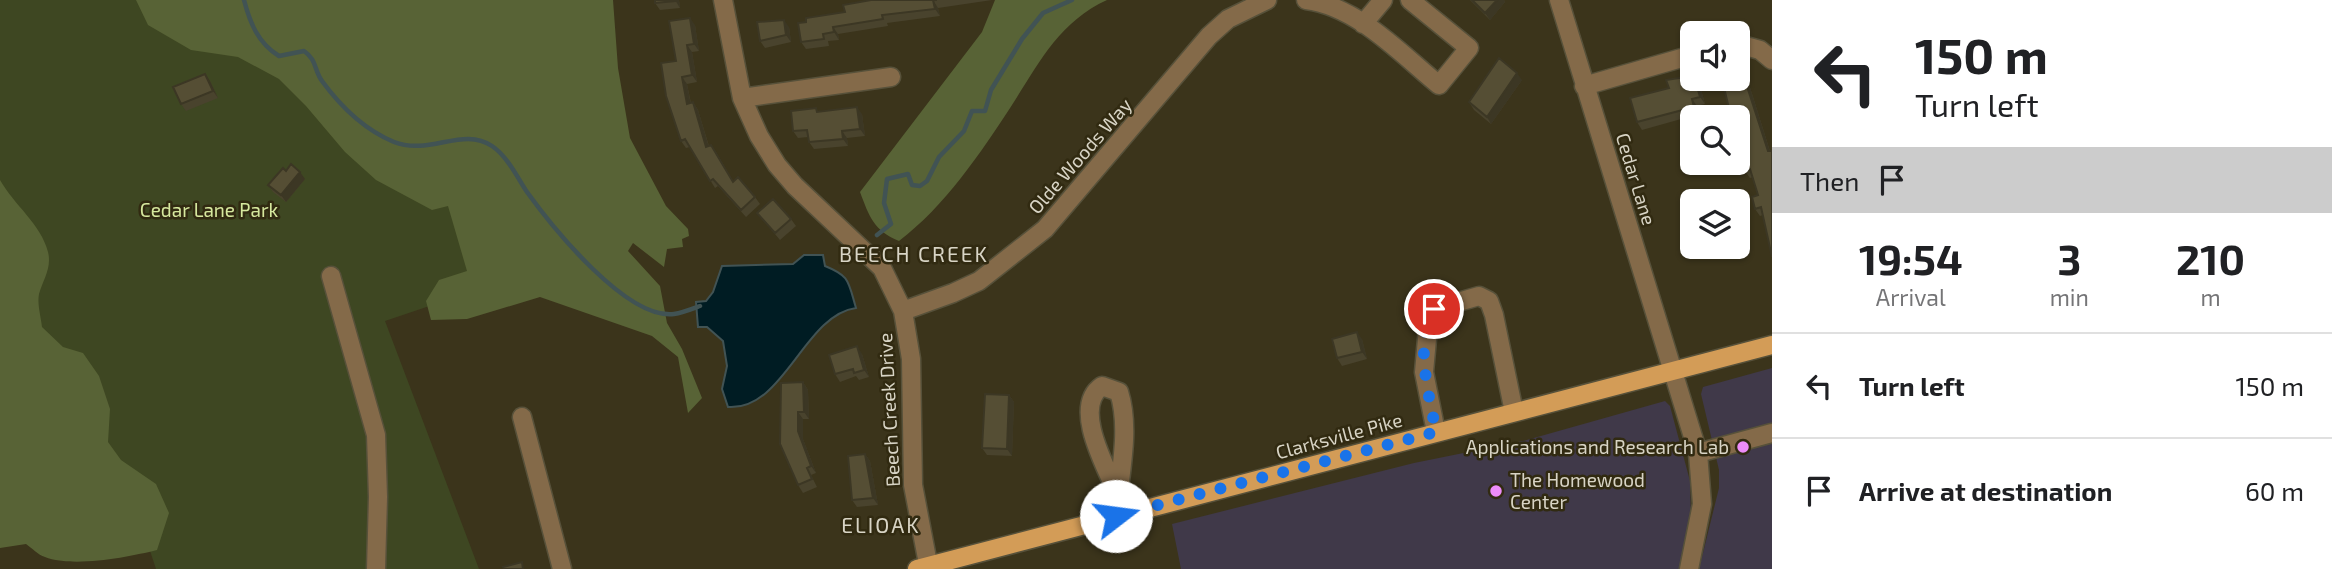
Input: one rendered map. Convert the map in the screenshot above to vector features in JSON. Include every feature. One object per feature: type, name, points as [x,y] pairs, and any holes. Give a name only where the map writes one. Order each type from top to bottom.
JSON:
[{"type":"main road","name":"Clarksville Pike","points":[[925,568],[1772,345]]},
{"type":"street","name":"Beech Creek Drive","points":[[723,0],[742,99],[777,165],[814,205],[882,268],[903,311],[911,359],[913,485],[925,568]]},
{"type":"street","name":"Olde Woods Way","points":[[903,311],[979,281],[1023,249],[1070,203],[1209,36],[1228,19],[1267,0]]},
{"type":"street","points":[[1306,0],[1334,7],[1363,24],[1439,85],[1469,48],[1410,0]]},
{"type":"street","points":[[1363,24],[1383,0]]},
{"type":"street","name":"Cedar Lane","points":[[1559,0],[1698,453],[1702,504],[1689,569]]},
{"type":"street","points":[[1750,47],[1760,50],[1772,60]]},
{"type":"street","points":[[1584,86],[1680,58]]},
{"type":"street","points":[[742,99],[891,77]]},
{"type":"street","points":[[331,276],[376,435],[376,569]]},
{"type":"street","points":[[1436,432],[1424,372],[1429,317],[1434,309],[1479,296],[1489,302],[1494,315],[1514,412]]},
{"type":"street","points":[[1116,516],[1118,495],[1123,404],[1119,392],[1102,386],[1093,392],[1089,401],[1090,415],[1093,435],[1118,495]]},
{"type":"street","points":[[522,417],[562,569]]},
{"type":"street","points":[[1698,453],[1772,433]]},
{"type":"shaded area","name":"Applications and Research Lab","points":[[1772,368],[1772,569],[1699,569],[1719,488],[1719,470],[1701,394],[1703,387]]},
{"type":"shaded area","name":"The Homewood Center","points":[[1665,401],[1670,406],[1690,481],[1691,520],[1682,569],[1181,569],[1172,524],[1414,463],[1523,441]]},
{"type":"green space","name":"Cedar Lane Park","points":[[0,0],[525,0],[634,237],[385,321],[479,569],[156,569],[137,511],[0,527]]},
{"type":"green space","points":[[136,0],[613,0],[618,68],[630,138],[666,206],[688,229],[689,236],[682,239],[683,247],[667,249],[664,267],[633,243],[628,251],[660,286],[667,323],[682,349],[702,398],[688,413],[678,357],[652,336],[540,297],[467,319],[431,320],[426,301],[439,280],[467,271],[448,206],[432,210],[376,180],[345,152],[279,79],[238,57],[191,50],[148,25]]},
{"type":"green space","points":[[995,0],[1107,0],[1090,9],[1063,32],[1041,59],[1000,123],[947,196],[899,241],[874,222],[860,192],[982,32]]},
{"type":"green space","points":[[0,180],[40,232],[48,252],[48,269],[39,294],[42,327],[63,347],[83,353],[99,376],[110,409],[108,442],[121,460],[156,484],[169,513],[157,550],[117,558],[70,562],[42,556],[26,544],[0,548]]},
{"type":"water","points":[[804,255],[823,255],[825,266],[839,273],[847,281],[856,308],[838,314],[822,327],[764,394],[747,404],[728,407],[722,389],[727,366],[723,341],[707,327],[698,327],[696,302],[706,301],[713,292],[722,266],[793,264]]},
{"type":"building","points":[[655,0],[675,0],[675,1],[655,3]]},
{"type":"building","points":[[871,0],[933,0],[935,9],[882,15],[883,19],[833,27],[834,32],[823,34],[824,39],[801,42],[798,23],[806,22],[806,18],[845,12],[843,5]]},
{"type":"building","points":[[1472,0],[1497,0],[1485,13]]},
{"type":"building","points":[[690,18],[694,44],[687,45],[692,75],[682,77],[687,104],[693,102],[706,147],[711,145],[733,182],[738,177],[755,197],[741,210],[713,179],[710,181],[685,139],[681,141],[666,96],[661,63],[676,61],[669,21]]},
{"type":"building","points":[[784,20],[786,35],[760,41],[757,22]]},
{"type":"building","points":[[1499,58],[1517,73],[1487,117],[1469,102]]},
{"type":"building","points":[[205,74],[213,91],[181,104],[173,87]]},
{"type":"building","points":[[1680,78],[1680,91],[1698,91],[1700,97],[1692,99],[1694,105],[1680,105],[1680,111],[1637,122],[1630,98],[1669,88],[1666,80]]},
{"type":"building","points":[[1725,91],[1749,91],[1768,151],[1772,151],[1772,257],[1761,207],[1755,209],[1752,197],[1758,195],[1750,169],[1750,105],[1728,105]]},
{"type":"building","points":[[857,107],[860,129],[842,131],[843,139],[809,142],[807,130],[793,131],[791,111],[816,108],[817,112]]},
{"type":"building","points":[[291,164],[300,172],[281,195],[268,185],[283,168],[286,171]]},
{"type":"building","points":[[773,199],[791,219],[775,233],[757,213]]},
{"type":"building","points":[[1357,332],[1362,352],[1337,358],[1332,339]]},
{"type":"building","points":[[857,346],[864,370],[854,373],[853,369],[835,374],[829,355]]},
{"type":"building","points":[[803,382],[804,412],[798,412],[798,431],[811,466],[807,468],[812,479],[798,485],[780,444],[781,383]]},
{"type":"building","points":[[985,394],[1009,395],[1007,449],[982,448]]},
{"type":"building","points":[[865,454],[873,498],[852,500],[848,456]]},
{"type":"building","points":[[522,562],[523,569],[503,567]]},
{"type":"waterway","points":[[244,0],[260,39],[279,56],[304,51],[311,58],[329,91],[354,117],[373,131],[394,142],[407,145],[420,146],[470,139],[492,146],[507,161],[554,227],[614,288],[635,303],[655,312],[674,314],[700,306]]},
{"type":"waterway","points":[[877,235],[891,224],[884,203],[887,179],[908,174],[912,185],[920,186],[927,181],[939,157],[964,131],[972,111],[985,111],[991,90],[1022,39],[1043,13],[1072,0]]},
{"type":"place","name":"Applications and Research Lab","points":[[1743,447]]},
{"type":"place","name":"The Homewood Center","points":[[1496,491]]},
{"type":"district","name":"BEECH CREEK","points":[[914,255]]},
{"type":"district","name":"ELIOAK","points":[[881,526]]},
{"type":"route","points":[[1116,516],[1436,432],[1424,372],[1427,326],[1434,309]]}]
